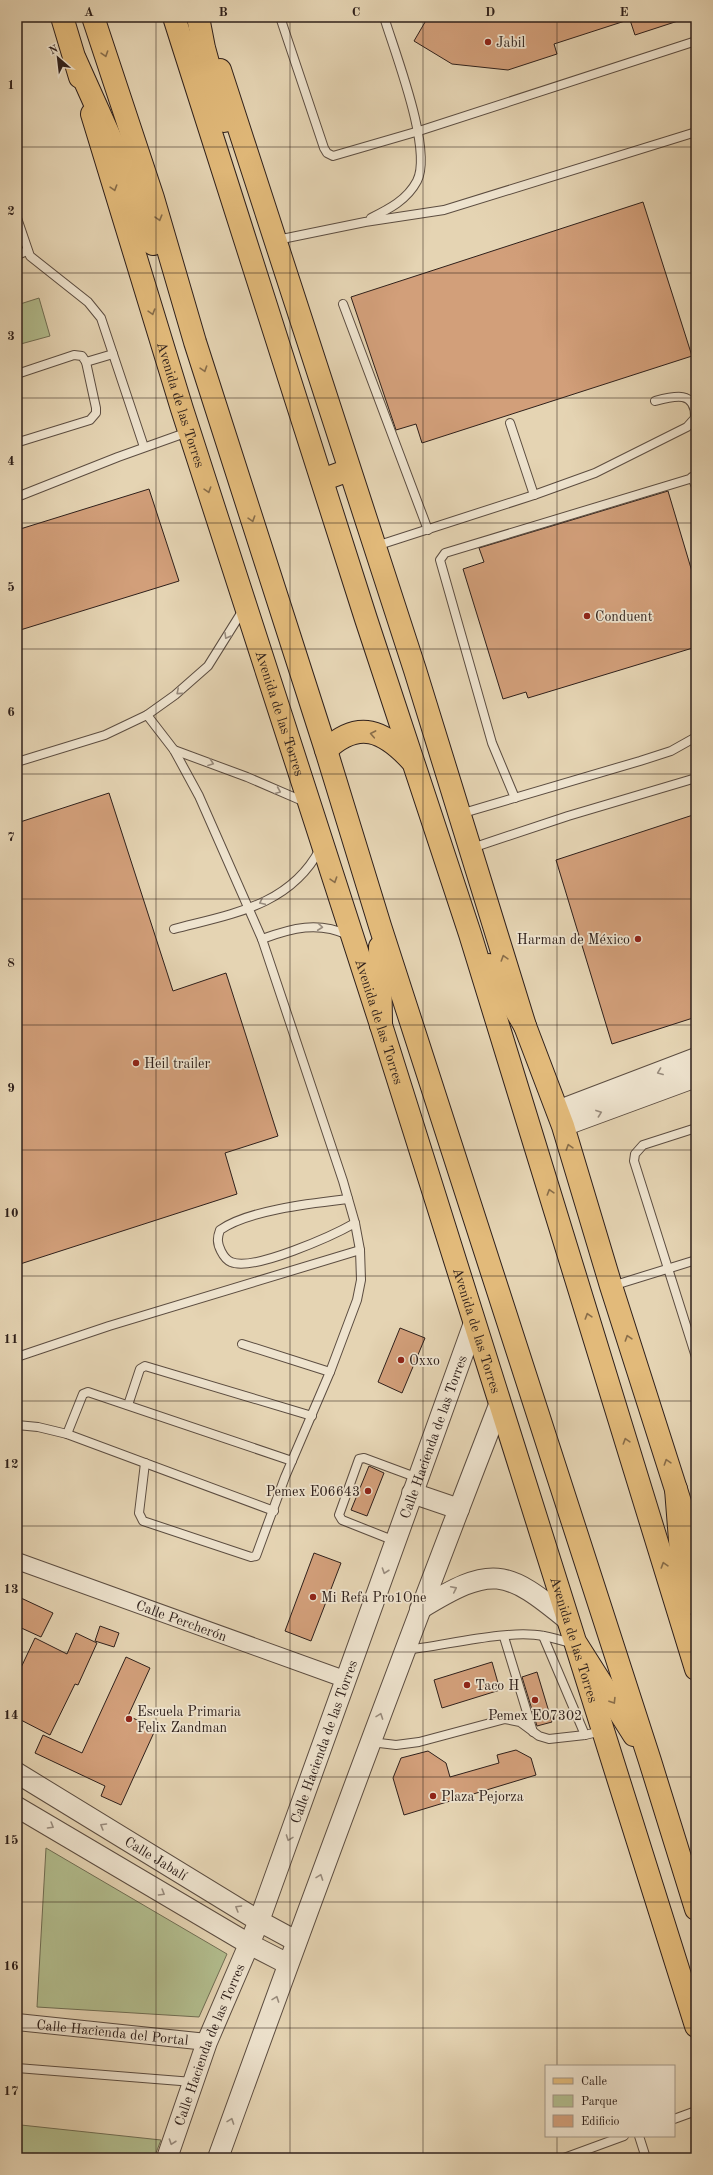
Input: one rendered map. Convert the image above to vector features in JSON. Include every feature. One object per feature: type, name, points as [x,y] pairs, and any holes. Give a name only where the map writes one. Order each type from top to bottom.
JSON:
[{"type":"main road","name":"Avenida de las Torres","points":[[62,17],[189,432],[381,1025],[499,1405],[577,1645],[594,1733],[696,2026]]},
{"type":"main road","points":[[93,17],[153,198],[195,342],[326,750],[380,926],[694,1897]]},
{"type":"main road","points":[[174,17],[256,269],[322,480],[470,934],[696,1669]]},
{"type":"main road","points":[[198,17],[204,48],[245,200],[256,269]]},
{"type":"main road","points":[[204,17],[274,240],[375,546],[471,848],[525,1026],[560,1119],[611,1286],[696,1552]]},
{"type":"main road","points":[[75,59],[114,146],[195,342]]},
{"type":"main road","points":[[322,480],[349,470]]},
{"type":"main road","points":[[326,750],[336,741],[348,735],[360,732],[374,733],[386,737],[397,745],[414,764]]},
{"type":"main road","points":[[380,926],[381,1025]]},
{"type":"main road","points":[[470,934],[525,1026]]},
{"type":"main road","points":[[676,1489],[688,1645]]},
{"type":"main road","points":[[577,1645],[650,1761]]},
{"type":"street","points":[[560,1119],[696,1058]]},
{"type":"street","points":[[560,1119],[696,1078]]},
{"type":"street","name":"Calle Hacienda de las Torres","points":[[167,2158],[207,2042],[259,1921],[347,1680],[415,1485],[474,1323]]},
{"type":"street","points":[[218,2158],[296,1941],[420,1609],[499,1405]]},
{"type":"street","points":[[415,1485],[459,1509]]},
{"type":"street","name":"Calle Percherón","points":[[17,1561],[347,1680]]},
{"type":"street","points":[[420,1609],[454,1588],[478,1580],[497,1578],[516,1582],[536,1593],[569,1621]]},
{"type":"street","name":"Calle Jabalí","points":[[17,1773],[259,1921],[296,1941]]},
{"type":"street","name":"Calle Jabalí","points":[[17,1807],[249,1944],[288,1964]]},
{"type":"street","name":"Calle Hacienda del Portal","points":[[17,2022],[207,2042]]},
{"type":"lane","points":[[280,17],[324,148],[327,153],[333,156],[419,131],[696,41]]},
{"type":"lane","points":[[364,222],[397,204],[409,193],[422,170],[419,131],[384,17]]},
{"type":"lane","points":[[274,240],[364,222],[444,210],[696,132]]},
{"type":"lane","points":[[17,218],[28,251],[33,259],[96,310],[101,318],[144,447]]},
{"type":"lane","points":[[17,255],[28,251]]},
{"type":"lane","points":[[343,304],[428,530]]},
{"type":"lane","points":[[86,362],[112,354]]},
{"type":"lane","points":[[17,374],[74,355],[82,356],[86,362],[96,408],[94,416],[90,420],[22,441],[17,440]]},
{"type":"lane","points":[[375,546],[534,495],[619,462],[687,426],[695,418],[693,404],[687,398],[675,396],[655,401]]},
{"type":"lane","points":[[510,423],[534,495]]},
{"type":"lane","points":[[17,497],[144,447],[189,432]]},
{"type":"lane","points":[[515,798],[492,743],[440,560],[445,553],[694,477],[696,487]]},
{"type":"lane","points":[[17,762],[105,735],[147,715],[175,695],[208,666],[245,606]]},
{"type":"lane","points":[[145,1463],[139,1513],[143,1521],[251,1557],[256,1556],[292,1461],[330,1372],[356,1300],[361,1280],[360,1250],[355,1223],[300,1047],[262,940],[199,796],[174,750],[147,715]]},
{"type":"lane","points":[[459,814],[671,751],[696,737]]},
{"type":"lane","points":[[174,750],[247,777],[310,804]]},
{"type":"lane","points":[[471,848],[568,816],[696,778]]},
{"type":"lane","points":[[174,929],[249,908],[290,887],[304,875],[323,845]]},
{"type":"lane","points":[[262,940],[303,926],[320,926],[337,930],[352,937]]},
{"type":"lane","points":[[696,1128],[643,1145],[635,1154],[634,1161],[696,1357]]},
{"type":"lane","points":[[348,1199],[292,1207],[238,1221],[220,1230],[218,1237],[219,1246],[224,1256],[230,1262],[237,1264],[251,1262],[310,1246],[355,1223]]},
{"type":"lane","points":[[17,1357],[58,1342],[360,1250]]},
{"type":"lane","points":[[611,1286],[696,1260]]},
{"type":"lane","points":[[242,1344],[330,1372]]},
{"type":"lane","points":[[128,1405],[140,1369],[145,1366],[312,1416]]},
{"type":"lane","points":[[67,1434],[83,1394],[88,1392],[292,1461]]},
{"type":"lane","points":[[17,1425],[38,1427],[67,1434],[274,1511]]},
{"type":"lane","points":[[396,1541],[342,1520],[339,1515],[361,1458],[415,1485]]},
{"type":"lane","points":[[405,1650],[527,1635],[543,1636],[577,1645]]},
{"type":"lane","points":[[371,1742],[396,1745],[419,1742],[505,1719],[520,1722],[533,1733],[549,1739],[594,1733],[543,1636]]},
{"type":"lane","points":[[504,1637],[533,1733]]},
{"type":"lane","points":[[17,2068],[193,2082]]},
{"type":"lane","points":[[675,2119],[696,2112]]},
{"type":"lane","points":[[564,2158],[621,2137]]},
{"type":"lane","points":[[639,2137],[646,2158]]},
{"type":"green space","points":[[39,298],[50,336],[17,345],[17,305]]},
{"type":"green space","points":[[46,1848],[227,1954],[199,2017],[37,2007]]},
{"type":"green space","points":[[21,2125],[161,2140],[154,2158],[18,2158]]},
{"type":"building","name":"Jabil","points":[[428,17],[628,17],[628,20],[554,44],[557,54],[508,70],[452,64],[414,41]]},
{"type":"building","points":[[629,17],[681,17],[681,20],[635,35]]},
{"type":"building","points":[[643,202],[692,356],[422,443],[416,424],[396,430],[351,297]]},
{"type":"building","points":[[149,489],[179,581],[17,631],[17,530]]},
{"type":"building","name":"Conduent","points":[[668,491],[696,585],[696,647],[528,698],[526,692],[503,699],[463,569],[484,562],[479,548]]},
{"type":"building","name":"Heil trailer","points":[[109,793],[173,991],[226,973],[278,1136],[225,1153],[237,1194],[17,1265],[17,823]]},
{"type":"building","name":"Harman de México","points":[[696,814],[696,1017],[612,1044],[556,860]]},
{"type":"building","name":"Oxxo","points":[[400,1328],[425,1338],[402,1393],[378,1382]]},
{"type":"building","name":"Pemex E06643","points":[[369,1466],[384,1473],[367,1516],[351,1510]]},
{"type":"building","name":"Mi Refa Pro1One","points":[[314,1553],[341,1563],[311,1641],[285,1631]]},
{"type":"building","points":[[21,1598],[53,1613],[41,1637],[17,1626],[17,1607]]},
{"type":"building","points":[[100,1626],[119,1633],[114,1647],[95,1641]]},
{"type":"building","points":[[76,1633],[97,1643],[78,1685],[75,1684],[50,1735],[17,1718],[17,1676],[35,1638],[67,1654]]},
{"type":"building","points":[[126,1657],[150,1668],[128,1716],[156,1728],[121,1805],[101,1796],[105,1786],[35,1753],[43,1735],[82,1753]]},
{"type":"building","name":"Taco H","points":[[492,1662],[500,1690],[442,1708],[434,1680]]},
{"type":"building","name":"Pemex E07302","points":[[537,1672],[552,1722],[537,1726],[522,1677]]},
{"type":"building","name":"Plaza Pejorza","points":[[516,1750],[531,1758],[536,1775],[404,1815],[393,1778],[401,1758],[428,1751],[446,1763],[450,1777],[499,1763],[497,1755]]},
{"type":"place","name":"Jabil","points":[[488,42]]},
{"type":"place","name":"Conduent","points":[[587,616]]},
{"type":"place","name":"Harman de México","points":[[638,939]]},
{"type":"place","name":"Heil trailer","points":[[136,1063]]},
{"type":"place","name":"Oxxo","points":[[401,1360]]},
{"type":"place","name":"Pemex E06643","points":[[368,1491]]},
{"type":"place","name":"Mi Refa Pro1One","points":[[313,1597]]},
{"type":"place","name":"Taco H","points":[[467,1685]]},
{"type":"place","name":"Pemex E07302","points":[[535,1700]]},
{"type":"place","name":"Escuela Primaria Felix Zandman","points":[[129,1719]]},
{"type":"place","name":"Plaza Pejorza","points":[[433,1796]]}]
